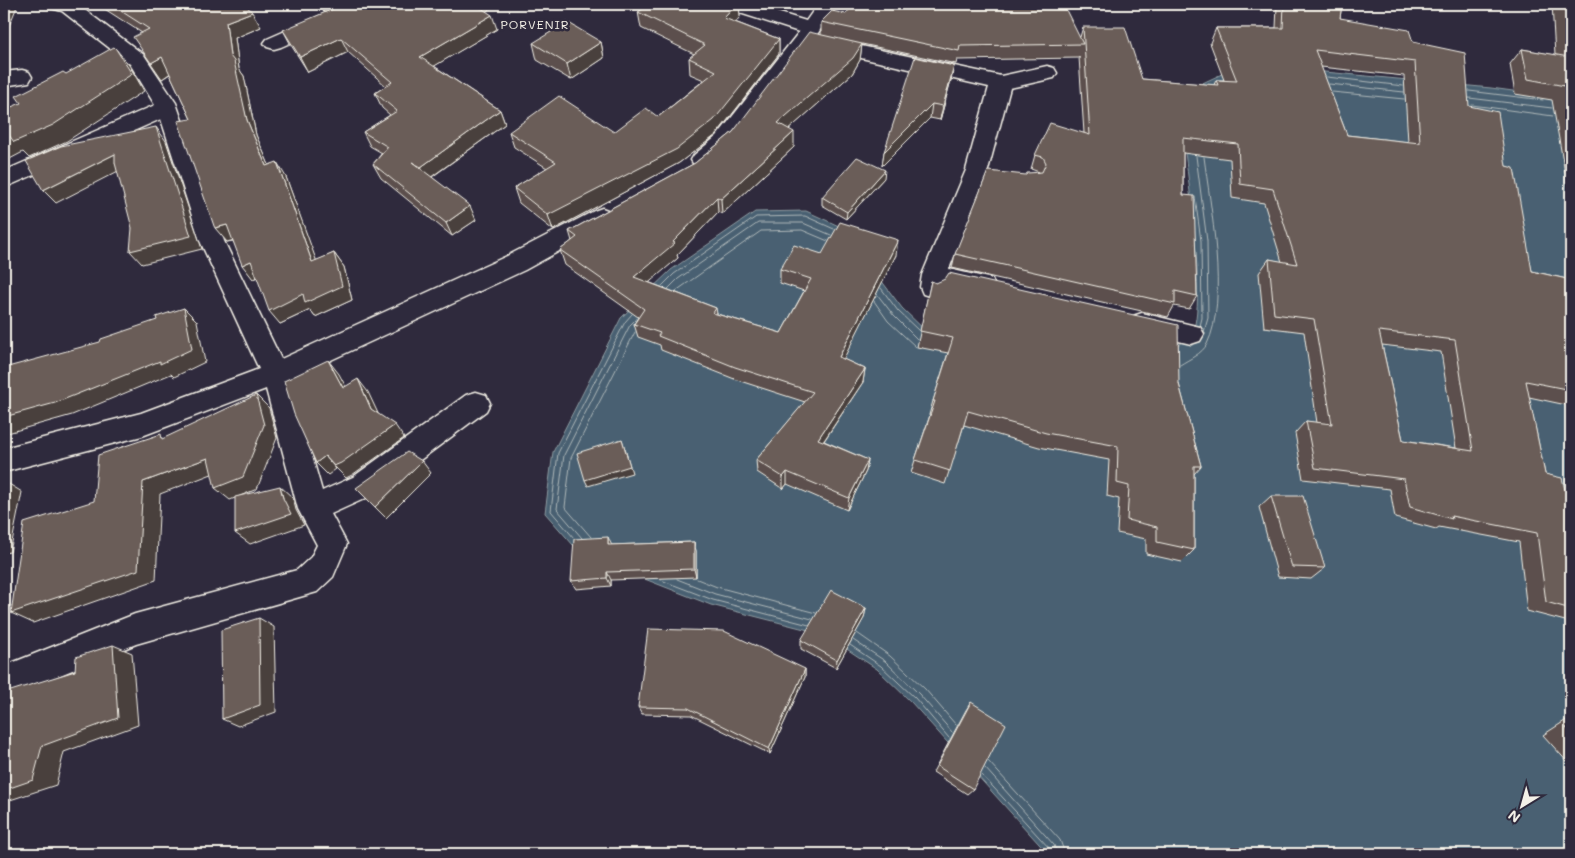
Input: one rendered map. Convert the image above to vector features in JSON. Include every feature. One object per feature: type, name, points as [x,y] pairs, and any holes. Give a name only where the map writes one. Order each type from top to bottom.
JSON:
[{"type":"street","points":[[4,682],[135,629],[306,582],[322,567],[332,544],[313,509],[275,374],[212,241],[168,108],[137,60],[69,7],[58,4]]},
{"type":"street","points":[[274,42],[363,4]]},
{"type":"street","points":[[730,4],[807,34],[1001,83],[1047,73]]},
{"type":"street","points":[[688,171],[725,141],[807,34],[827,4]]},
{"type":"street","points":[[1001,83],[985,171],[933,281],[1001,290]]},
{"type":"street","points":[[4,180],[168,108]]},
{"type":"street","points":[[4,460],[142,424],[275,374],[516,262],[619,208]]},
{"type":"street","points":[[1115,316],[1191,334]]},
{"type":"street","points":[[313,509],[363,486],[476,402]]},
{"type":"water","points":[[1325,72],[1491,88],[1571,99],[1571,854],[1048,854],[911,702],[877,669],[824,634],[711,605],[581,554],[545,513],[553,452],[621,318],[671,270],[755,212],[806,211],[841,227],[902,308],[931,336],[1163,353],[1178,345],[1191,334],[1196,318],[1198,291],[1189,181],[1177,95],[1224,73]]},
{"type":"building","points":[[110,4],[186,4],[188,6],[193,4],[245,4],[252,12],[226,22],[230,56],[234,61],[247,120],[266,166],[277,162],[312,262],[334,253],[342,286],[305,303],[303,294],[269,311],[251,261],[242,265],[227,225],[215,228],[214,226],[178,121],[191,119],[162,57],[151,63],[133,37],[149,29]]},
{"type":"building","points":[[345,4],[475,4],[492,15],[420,57],[500,110],[421,167],[412,162],[470,206],[446,223],[373,164],[388,147],[363,132],[397,111],[375,93],[392,82],[341,38],[300,57],[283,30]]},
{"type":"building","points":[[650,4],[737,4],[724,18],[779,39],[714,120],[677,149],[548,215],[514,188],[556,162],[509,132],[559,96],[614,132],[646,108],[658,117],[716,71],[689,58],[705,45],[638,12]]},
{"type":"building","points":[[853,4],[1063,4],[1083,44],[960,46],[959,51],[821,22],[832,11],[846,14]]},
{"type":"building","points":[[1284,4],[1342,4],[1340,18],[1409,30],[1413,42],[1465,53],[1469,106],[1498,112],[1506,166],[1514,168],[1532,271],[1571,280],[1571,390],[1526,381],[1545,474],[1562,478],[1571,513],[1571,609],[1546,602],[1537,533],[1451,516],[1452,519],[1410,507],[1404,479],[1315,468],[1306,421],[1332,424],[1314,319],[1274,314],[1269,259],[1297,264],[1273,189],[1240,184],[1238,144],[1183,138],[1183,195],[1194,196],[1197,296],[1175,291],[1175,304],[955,254],[988,171],[1026,175],[1027,173],[1042,172],[1046,163],[1043,157],[1035,155],[1050,123],[1090,135],[1083,27],[1125,27],[1142,79],[1218,85],[1216,80],[1237,81],[1216,28],[1283,28]],"holes":[[[1315,50],[1415,62],[1420,143],[1347,135]],[[1379,331],[1455,340],[1473,451],[1403,440]]]},
{"type":"building","points":[[1565,4],[1571,4],[1571,118],[1565,86],[1528,79],[1522,49],[1569,57]]},
{"type":"building","points":[[567,22],[601,42],[567,64],[533,43]]},
{"type":"building","points":[[809,32],[862,44],[853,58],[778,123],[794,132],[721,199],[717,197],[673,242],[675,243],[634,277],[716,308],[713,313],[781,333],[811,279],[780,269],[794,245],[822,254],[840,222],[898,240],[839,357],[865,369],[818,439],[868,460],[849,498],[787,472],[783,477],[756,460],[813,392],[735,367],[658,336],[660,333],[634,324],[644,309],[560,250],[577,237],[569,231],[695,163],[733,132]]},
{"type":"building","points":[[114,47],[132,74],[53,125],[14,142],[9,135],[4,138],[4,110],[21,103],[16,96],[63,72],[66,74]]},
{"type":"building","points":[[915,57],[954,66],[943,106],[932,104],[884,152]]},
{"type":"building","points":[[156,127],[191,236],[130,251],[132,228],[115,163],[115,154],[43,190],[26,161],[61,146]]},
{"type":"building","points":[[857,157],[885,170],[847,212],[822,197]]},
{"type":"building","points":[[949,273],[1178,325],[1179,384],[1201,466],[1194,466],[1194,550],[1157,542],[1157,527],[1127,520],[1129,486],[1117,483],[1118,446],[1046,433],[968,411],[950,471],[915,460],[935,401],[933,401],[953,338],[920,331],[931,281],[936,283],[945,279]]},
{"type":"building","points":[[184,308],[192,349],[160,364],[160,361],[55,403],[4,417],[4,368],[100,342],[101,339],[157,320],[156,317]]},
{"type":"building","points":[[328,360],[343,388],[358,379],[371,409],[395,425],[334,466],[325,456],[316,463],[294,414],[284,381]]},
{"type":"building","points":[[256,395],[264,425],[243,477],[215,488],[208,458],[143,482],[138,570],[11,613],[24,523],[94,501],[98,455],[161,434],[162,439]]},
{"type":"building","points":[[622,439],[630,466],[585,480],[577,453]]},
{"type":"building","points":[[407,452],[422,461],[375,507],[356,488]]},
{"type":"building","points":[[280,486],[283,498],[291,514],[235,533],[235,497]]},
{"type":"building","points":[[1271,496],[1303,496],[1325,568],[1292,567]]},
{"type":"building","points":[[608,537],[608,545],[694,542],[694,569],[607,572],[607,578],[571,581],[574,539]]},
{"type":"building","points":[[831,590],[866,608],[837,660],[801,640]]},
{"type":"building","points":[[259,618],[260,705],[222,719],[221,630]]},
{"type":"building","points":[[648,629],[724,631],[805,669],[769,749],[688,708],[638,707]]},
{"type":"building","points":[[113,645],[118,718],[42,746],[33,780],[4,790],[4,693],[75,671],[76,657]]},
{"type":"building","points":[[971,702],[1006,724],[973,789],[937,766]]},
{"type":"building","points":[[1571,725],[1571,734],[1566,728]]},
{"type":"district","name":"PORVENIR","points":[[535,24]]}]
